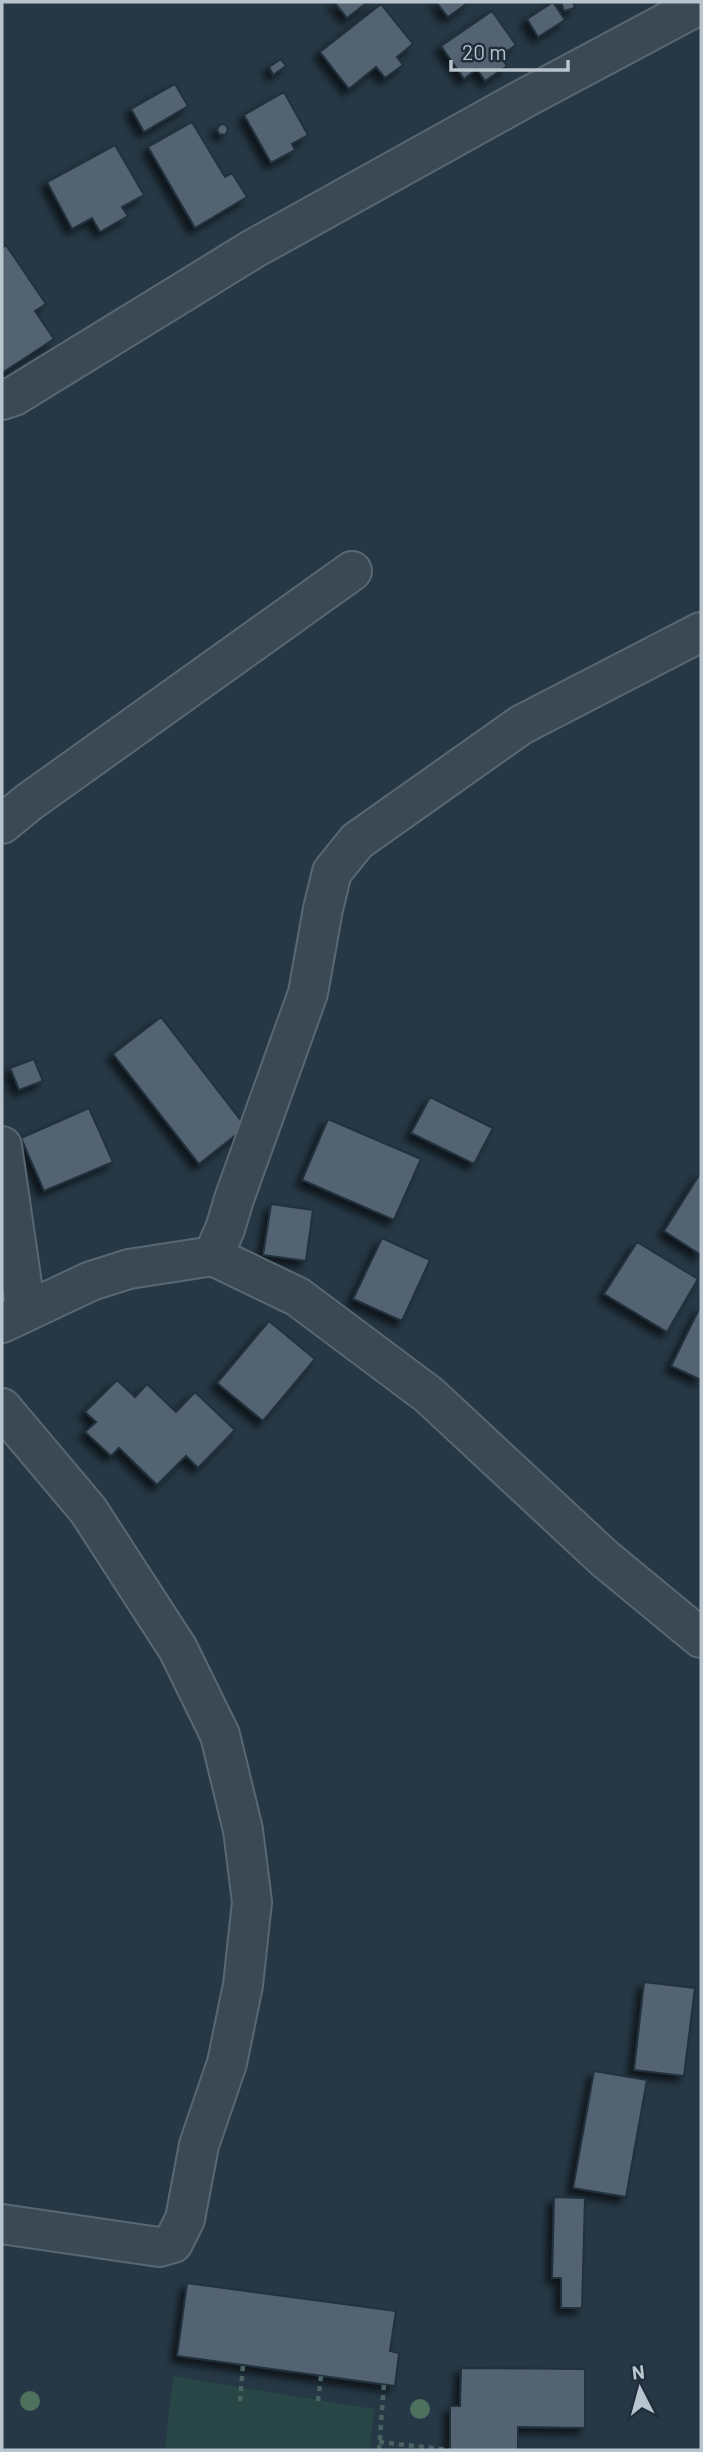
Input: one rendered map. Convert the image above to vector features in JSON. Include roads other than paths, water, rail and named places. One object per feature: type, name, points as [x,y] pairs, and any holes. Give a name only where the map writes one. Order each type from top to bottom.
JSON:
[{"type":"street","points":[[2,400],[14,396],[253,249],[701,4]]},
{"type":"street","points":[[2,824],[352,571]]},
{"type":"street","points":[[212,1255],[225,1230],[233,1199],[308,993],[332,872],[356,841],[521,725],[701,632]]},
{"type":"street","points":[[2,1146],[14,1317],[91,1281],[129,1269],[212,1255],[298,1297],[429,1395],[604,1558],[701,1638]]},
{"type":"street","points":[[2,1408],[88,1510],[178,1649],[220,1735],[243,1829],[252,1902],[243,1984],[227,2063],[199,2145],[185,2219],[173,2244],[159,2247],[2,2224]]}]
